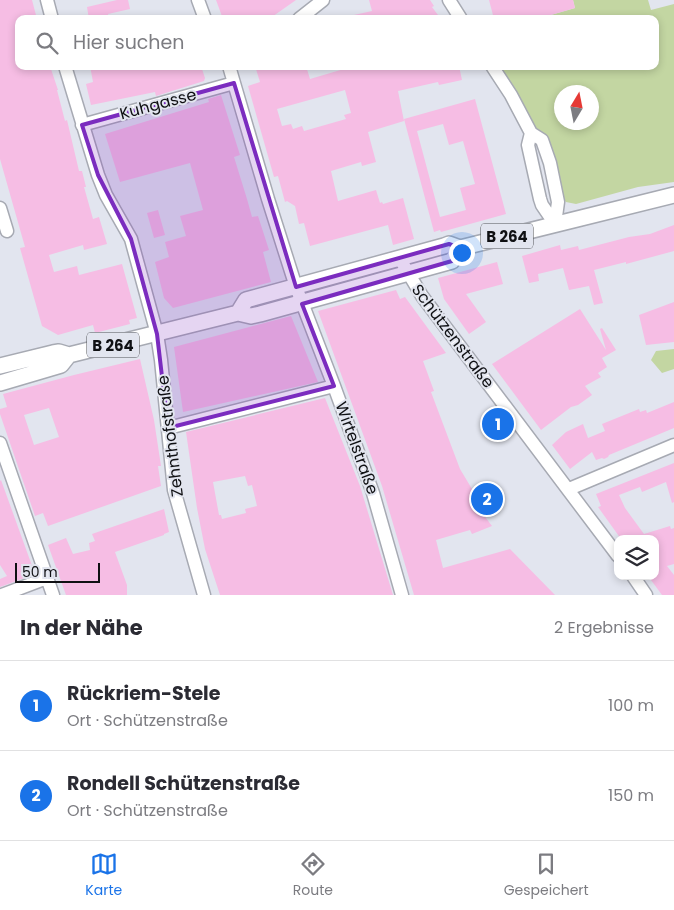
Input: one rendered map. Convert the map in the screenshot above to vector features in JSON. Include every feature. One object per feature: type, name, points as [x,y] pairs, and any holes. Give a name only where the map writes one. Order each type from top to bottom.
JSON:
[{"type":"main road","name":"B 264","points":[[238,313],[246,300],[449,244],[460,248],[674,195]]},
{"type":"main road","name":"B 264","points":[[0,366],[58,352],[69,355],[238,313],[251,316],[302,304],[452,261],[460,248]]},
{"type":"main road","name":"B 264","points":[[0,383],[61,365],[69,355]]},
{"type":"street","points":[[47,0],[51,15]]},
{"type":"street","points":[[198,0],[203,15]]},
{"type":"street","points":[[304,15],[324,0]]},
{"type":"street","points":[[449,0],[458,15]]},
{"type":"street","name":"Zehnthofstraße","points":[[66,70],[98,175],[106,195],[131,239],[157,334],[174,490],[204,595]]},
{"type":"street","name":"Wirtelstraße","points":[[230,70],[296,287],[373,493],[402,595]]},
{"type":"street","points":[[495,70],[511,95],[531,133],[542,140],[550,163],[558,202],[555,224]]},
{"type":"street","name":"Kuhgasse","points":[[82,125],[234,83]]},
{"type":"street","points":[[531,133],[528,145],[540,199],[542,206],[555,224]]},
{"type":"street","points":[[0,208],[7,231]]},
{"type":"street","name":"Schützenstraße","points":[[400,259],[422,296],[569,488],[614,550]]},
{"type":"street","points":[[168,428],[334,386]]},
{"type":"street","points":[[0,443],[54,595]]},
{"type":"street","points":[[569,488],[674,445]]},
{"type":"street","points":[[2,595],[47,578]]},
{"type":"street","points":[[636,580],[646,595]]},
{"type":"highlighted area","points":[[234,83],[296,287],[449,244],[460,248],[452,261],[302,304],[334,386],[168,428],[157,334],[131,239],[98,175],[82,125]]},
{"type":"green space","points":[[573,0],[648,0],[651,10],[674,4],[674,182],[638,187],[576,204],[566,202],[562,198],[542,139],[502,70],[659,70],[659,15],[551,15],[575,8]]},
{"type":"green space","points":[[674,349],[674,369],[662,373],[651,360],[656,351]]},
{"type":"building","points":[[0,0],[32,0],[36,15],[15,15],[15,70],[51,70],[65,121],[67,120],[79,171],[82,171],[86,187],[84,187],[93,219],[99,217],[107,244],[84,250],[83,245],[49,255],[54,272],[77,266],[79,275],[122,264],[137,318],[129,320],[130,324],[95,333],[93,325],[58,335],[42,326],[20,248],[25,247],[0,159]]},
{"type":"building","points":[[117,0],[128,0],[130,9],[108,15],[88,15],[87,7]]},
{"type":"building","points":[[216,0],[296,0],[275,15],[222,15]]},
{"type":"building","points":[[369,0],[430,0],[434,6],[432,7],[438,15],[354,15],[372,11]]},
{"type":"building","points":[[489,0],[573,0],[575,8],[551,15],[493,15]]},
{"type":"building","points":[[91,70],[202,70],[205,78],[204,81],[156,96],[155,92],[91,105],[86,84],[93,82]]},
{"type":"building","points":[[256,70],[307,70],[310,79],[340,70],[460,70],[462,80],[439,85],[438,82],[398,91],[404,121],[368,132],[376,162],[362,166],[361,162],[331,171],[338,201],[376,190],[380,203],[382,202],[383,204],[403,198],[414,239],[393,245],[388,225],[310,246],[304,223],[299,224],[295,206],[287,201],[285,202],[278,176],[274,177],[248,86],[260,82]],"holes":[[[345,90],[351,113],[344,115],[346,119],[304,131],[302,126],[293,129],[291,124],[282,126],[277,109]]]},
{"type":"building","points":[[221,95],[240,155],[234,157],[252,217],[258,216],[269,250],[263,252],[271,282],[173,308],[164,298],[155,262],[169,257],[165,242],[186,236],[180,216],[203,210],[190,163],[120,182],[105,134],[209,102],[208,99]]},
{"type":"building","points":[[475,99],[506,214],[441,232],[440,230],[434,232],[404,119]],"holes":[[[443,124],[449,145],[463,141],[475,184],[460,188],[466,210],[440,217],[417,131]]]},
{"type":"building","points":[[158,210],[165,235],[154,238],[147,213]]},
{"type":"building","points":[[674,225],[674,251],[626,264],[626,262],[594,270],[603,303],[594,305],[589,286],[569,290],[563,268],[538,274],[539,281],[529,283],[522,256],[560,245],[561,250],[578,246],[579,250],[629,237],[650,234]]},
{"type":"building","points":[[497,262],[503,284],[466,294],[486,322],[469,334],[444,299],[438,278]]},
{"type":"building","points":[[396,290],[400,299],[405,297],[446,353],[423,361],[434,391],[431,392],[460,469],[478,499],[487,496],[498,503],[484,506],[488,511],[483,514],[492,526],[472,534],[470,530],[436,540],[443,568],[510,549],[555,595],[414,595],[382,486],[318,311]]},
{"type":"building","points":[[674,302],[674,342],[646,345],[639,315]]},
{"type":"building","points":[[580,309],[606,350],[600,329],[602,328],[616,350],[602,358],[607,367],[598,373],[601,377],[585,386],[592,395],[578,405],[571,407],[541,430],[492,364]]},
{"type":"building","points":[[291,316],[318,382],[183,412],[174,347]]},
{"type":"building","points":[[140,359],[154,420],[161,466],[158,466],[161,486],[48,526],[43,513],[35,516],[0,414],[0,409],[7,407],[3,394]],"holes":[[[49,408],[59,437],[34,445],[24,415]]]},
{"type":"building","points":[[325,398],[360,486],[393,595],[220,595],[205,549],[186,432]],"holes":[[[245,476],[248,486],[252,485],[257,506],[245,509],[246,513],[222,519],[221,515],[219,515],[213,482]]]},
{"type":"building","points":[[674,402],[674,428],[609,455],[604,459],[596,460],[592,452],[570,469],[552,445],[566,432],[583,424],[588,438],[605,431],[602,424],[639,409],[640,412],[646,410],[647,413]]},
{"type":"building","points":[[674,463],[674,502],[672,503],[666,482],[642,492],[640,487],[619,495],[625,508],[644,534],[670,526],[671,529],[674,528],[674,564],[667,566],[674,575],[674,595],[662,595],[651,580],[659,580],[659,535],[618,535],[598,507],[601,506],[596,494]]},
{"type":"building","points":[[1,480],[35,574],[0,587],[0,579],[7,576],[0,565]]},
{"type":"building","points":[[164,509],[169,532],[115,552],[127,585],[127,595],[66,595],[48,545],[66,538],[73,554],[90,550],[89,543],[95,541],[92,534]]},
{"type":"place","name":"Rückriem-Stele","points":[[498,424]]},
{"type":"place","name":"Rondell Schützenstraße","points":[[487,499]]}]
